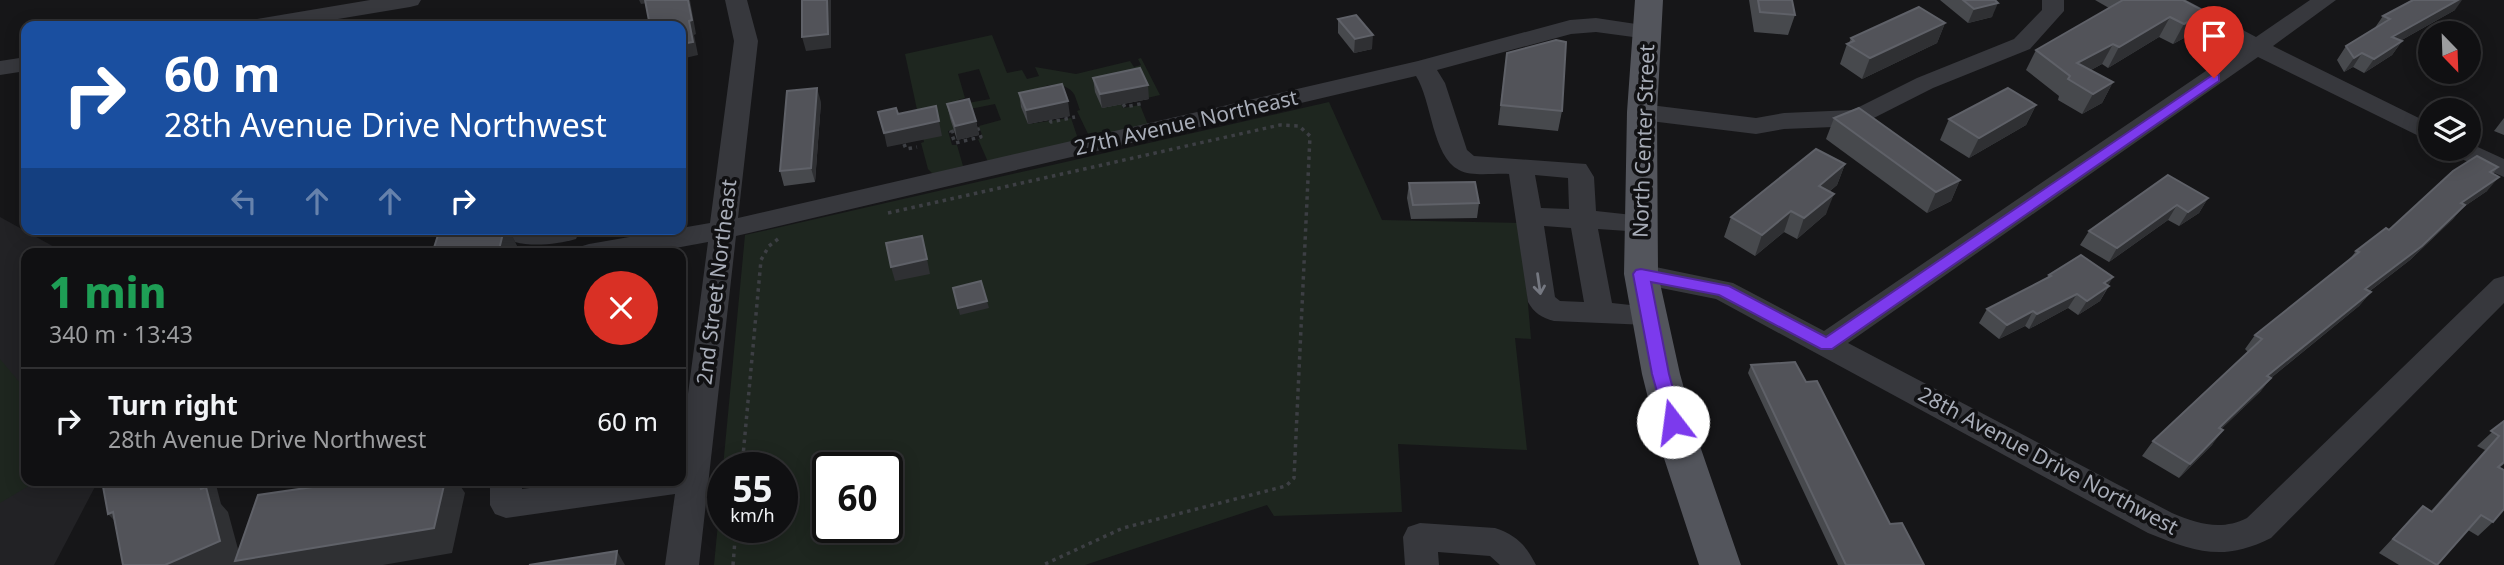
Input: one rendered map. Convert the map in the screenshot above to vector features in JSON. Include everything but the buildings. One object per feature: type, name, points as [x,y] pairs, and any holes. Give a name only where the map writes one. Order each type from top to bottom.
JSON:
[{"type":"main road","name":"North Center Street","points":[[1648,16],[1643,104],[1641,274],[1648,315],[1680,446],[1720,565]]},
{"type":"street","points":[[279,21],[345,6],[410,0]]},
{"type":"street","name":"2nd Street Northeast","points":[[686,462],[724,230],[746,41],[736,0]]},
{"type":"street","points":[[1643,104],[1784,121],[1851,119],[1868,114],[1925,83],[2026,41],[2053,11],[2053,0]]},
{"type":"street","points":[[2168,0],[2418,128]]},
{"type":"street","points":[[1826,344],[2325,0]]},
{"type":"street","name":"27th Avenue Northeast","points":[[623,248],[724,230],[1423,67],[1570,27],[1596,26],[1648,16]]},
{"type":"street","points":[[0,68],[21,65]]},
{"type":"street","points":[[1423,67],[1433,83],[1456,154],[1462,160],[1468,164],[1566,167],[1577,170],[1581,177],[1583,219],[1600,313]]},
{"type":"street","points":[[2481,158],[2504,169]]},
{"type":"street","points":[[1520,166],[1542,302],[1554,311],[1648,315]]},
{"type":"street","points":[[1530,216],[1642,223]]},
{"type":"street","points":[[525,235],[564,238]]},
{"type":"street","name":"28th Avenue Drive Northwest","points":[[1641,274],[1723,290],[2160,523],[2191,536],[2234,540],[2259,528],[2504,286]]},
{"type":"street","points":[[506,486],[506,505],[641,486]]},
{"type":"street","name":"2nd Street Northeast","points":[[682,565],[683,486]]},
{"type":"street","points":[[1422,565],[1420,537],[1495,542],[1508,549],[1519,565]]},
{"type":"path","points":[[1124,104],[1125,107],[1145,103]]},
{"type":"path","points":[[1050,120],[1051,122],[1075,117]]},
{"type":"path","points":[[887,214],[1280,125],[1299,126],[1310,136],[1294,478],[1286,486],[1123,528],[1043,565]]},
{"type":"path","points":[[954,131],[951,132],[955,143],[981,137],[977,126]]},
{"type":"path","points":[[904,144],[906,149],[917,147]]},
{"type":"path","points":[[743,452],[761,260],[769,246],[785,236]]},
{"type":"path","points":[[733,565],[735,543]]},
{"type":"shaded area","points":[[992,35],[1007,73],[1022,70],[1027,79],[1039,76],[1035,67],[1076,74],[1130,61],[1134,67],[1141,65],[1138,59],[1141,58],[1160,95],[1121,104],[1123,108],[1140,105],[1148,125],[1090,138],[1077,111],[1080,110],[1071,90],[1063,86],[1049,85],[1041,88],[1042,98],[1020,103],[1028,124],[1071,118],[1079,142],[988,162],[978,139],[983,138],[979,126],[1001,120],[995,104],[970,109],[968,103],[990,99],[979,69],[958,74],[965,98],[958,100],[960,106],[949,114],[954,130],[948,131],[952,145],[957,145],[963,166],[933,174],[928,169],[921,143],[924,142],[905,54]]},
{"type":"shaded area","points":[[1329,102],[1382,220],[1521,223],[1531,339],[1515,338],[1527,450],[1398,444],[1402,512],[1274,516],[1267,505],[1085,565],[714,565],[716,543],[798,543],[798,452],[724,452],[745,235]]},
{"type":"shaded area","points":[[0,217],[21,229],[21,235],[33,235],[56,248],[21,248],[21,486],[95,486],[54,565],[0,565]]},
{"type":"shaded area","points":[[0,359],[21,384],[21,486],[29,486],[0,503]]},
{"type":"route","points":[[1673,422],[1641,274],[1723,290],[1826,344],[2214,78]]}]
